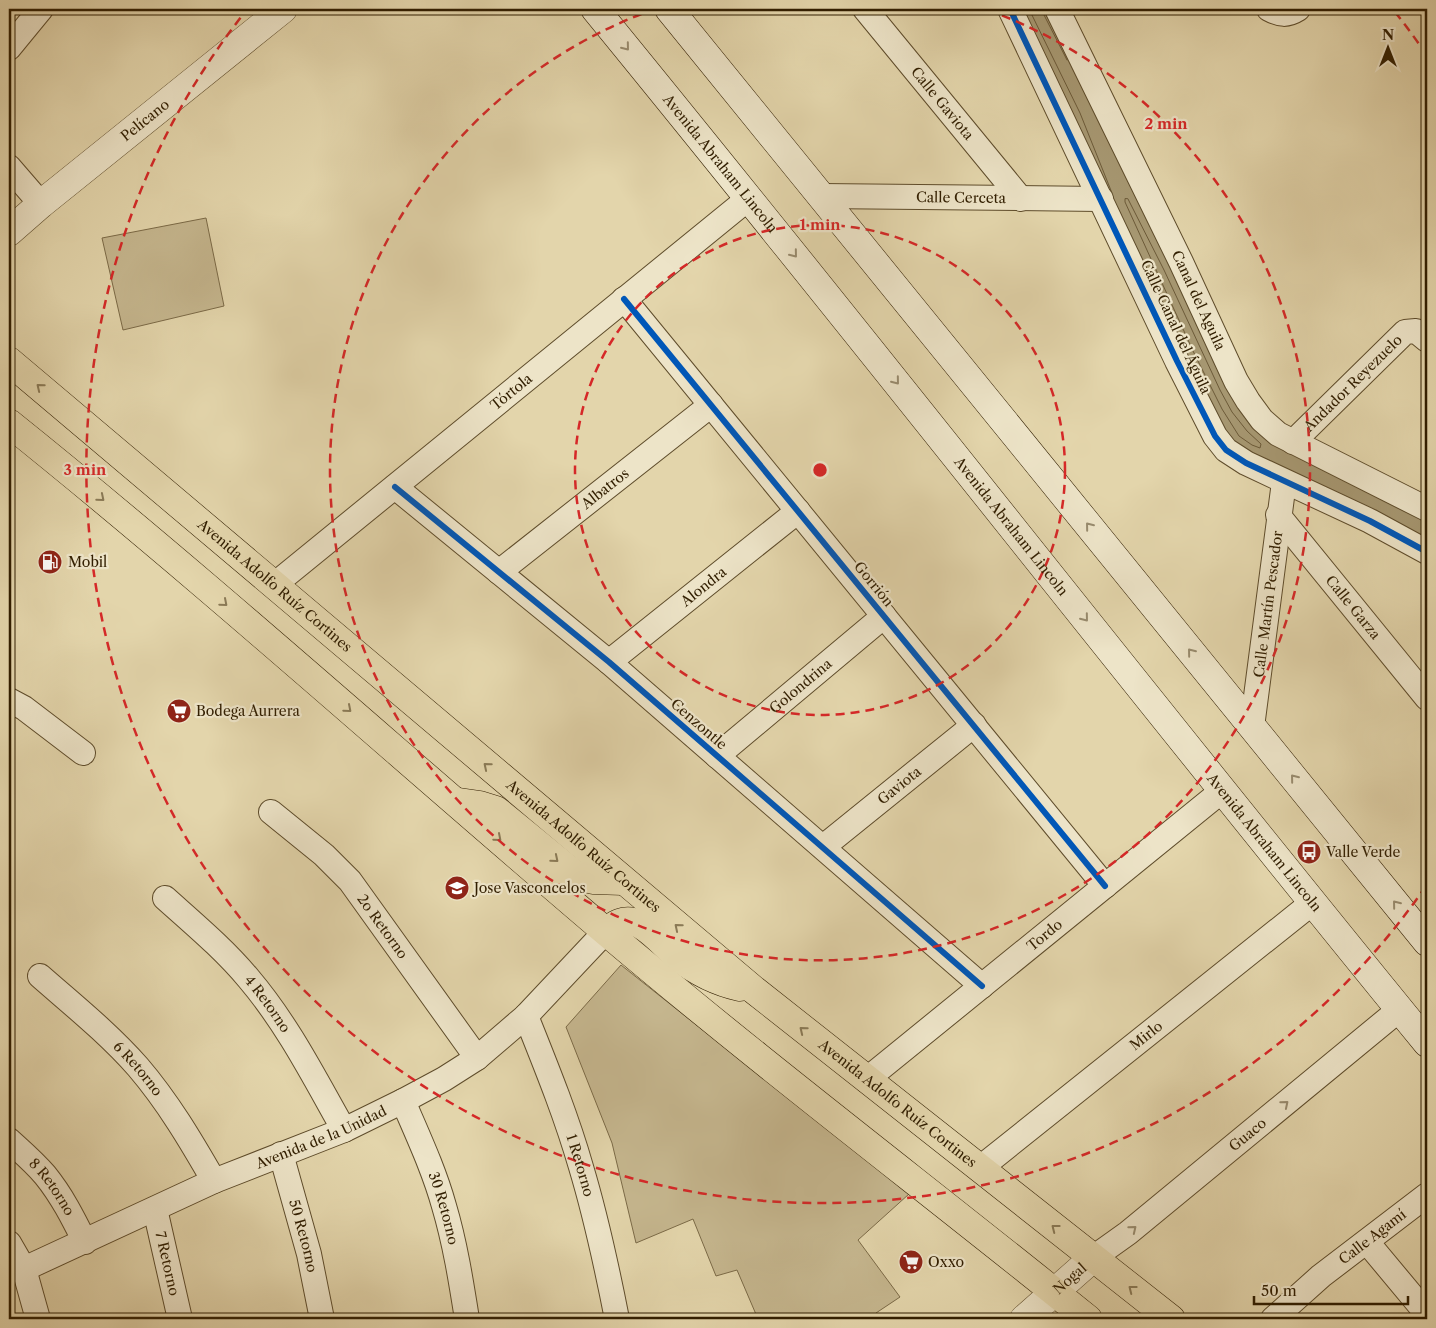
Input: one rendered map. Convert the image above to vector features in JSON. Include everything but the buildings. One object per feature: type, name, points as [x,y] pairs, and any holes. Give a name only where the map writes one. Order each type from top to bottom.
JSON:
[{"type":"main road","name":"Pelícano","points":[[9,232],[41,204],[283,9]]},
{"type":"main road","name":"Avenida Abraham Lincoln","points":[[595,9],[749,198],[1312,903],[1427,1043]]},
{"type":"main road","points":[[669,9],[1427,942]]},
{"type":"main road","name":"Avenida Adolfo Ruíz Cortines","points":[[9,361],[754,990],[1170,1319]]},
{"type":"main road","points":[[9,423],[139,530],[606,932],[1088,1319]]},
{"type":"main road","points":[[455,801],[480,804],[496,810],[578,876],[594,880],[623,881]]},
{"type":"main road","points":[[606,932],[616,923],[625,921],[640,924],[680,958],[699,971],[715,980],[754,990]]},
{"type":"main road","name":"Nogal","points":[[1024,1319],[1093,1258]]},
{"type":"street","points":[[9,48],[41,9]]},
{"type":"street","name":"Calle Gaviota","points":[[865,9],[1021,199]]},
{"type":"street","name":"Calle Canal del Águila","points":[[1010,9],[1177,361],[1215,436],[1226,450],[1246,464],[1370,522],[1427,552]]},
{"type":"street","name":"Canal del Aguila","points":[[1057,9],[1236,381],[1262,420],[1278,434],[1427,508]]},
{"type":"street","points":[[1269,9],[1278,14],[1289,14],[1298,9]]},
{"type":"street","points":[[9,167],[41,204]]},
{"type":"street","name":"Calle Cerceta","points":[[821,196],[1101,199]]},
{"type":"street","name":"Tórtola","points":[[274,585],[749,198]]},
{"type":"street","name":"Gorrión","points":[[624,299],[1105,886]]},
{"type":"street","name":"Andador Reyezuelo","points":[[1293,442],[1405,332],[1422,336]]},
{"type":"street","name":"Albatros","points":[[499,572],[712,405]]},
{"type":"street","name":"Calle Martín Pescador","points":[[1252,727],[1278,515],[1284,482]]},
{"type":"street","name":"Cenzontle","points":[[395,486],[608,662],[982,986]]},
{"type":"street","name":"Alondra","points":[[608,662],[798,511]]},
{"type":"street","name":"Calle Garza","points":[[1278,515],[1427,698]]},
{"type":"street","name":"Golondrina","points":[[717,756],[884,616]]},
{"type":"street","points":[[9,700],[24,708],[83,753]]},
{"type":"street","name":"Gaviota","points":[[823,847],[974,725]]},
{"type":"street","name":"Tordo","points":[[866,1080],[1223,790]]},
{"type":"street","name":"2o Retorno","points":[[271,812],[324,855],[350,880],[477,1058]]},
{"type":"street","name":"4 Retorno","points":[[165,898],[224,951],[250,980],[276,1014],[297,1047],[344,1130]]},
{"type":"street","name":"Mirlo","points":[[979,1169],[1312,903]]},
{"type":"street","name":"Avenida de la Unidad","points":[[24,1270],[214,1181],[344,1130],[404,1102],[444,1079],[477,1058],[526,1016],[606,932]]},
{"type":"street","name":"6 Retorno","points":[[40,976],[108,1035],[138,1067],[161,1095],[214,1181]]},
{"type":"street","name":"Guaco","points":[[1093,1258],[1128,1234],[1400,1009]]},
{"type":"street","name":"1 Retorno","points":[[526,1016],[556,1090],[581,1166],[602,1244],[618,1319]]},
{"type":"street","name":"30 Retorno","points":[[404,1102],[433,1170],[444,1206],[455,1247],[467,1319]]},
{"type":"street","name":"8 Retorno","points":[[9,1140],[44,1173],[72,1214],[85,1242]]},
{"type":"street","name":"50 Retorno","points":[[282,1154],[309,1254],[322,1319]]},
{"type":"street","name":"Calle Agamí","points":[[1272,1319],[1321,1276],[1427,1195]]},
{"type":"street","name":"7 Retorno","points":[[155,1209],[180,1319]]},
{"type":"street","points":[[9,1242],[24,1270],[38,1319]]},
{"type":"street","points":[[1366,1242],[1427,1314]]},
{"type":"shaded area","points":[[206,218],[224,306],[123,330],[102,238]]},
{"type":"shaded area","points":[[621,965],[909,1194],[858,1240],[900,1297],[876,1313],[881,1319],[758,1319],[737,1270],[716,1276],[693,1219],[636,1243],[612,1143],[566,1027]]},
{"type":"water","points":[[1017,9],[1054,9],[1262,420],[1427,509],[1427,552],[1226,450]]},
{"type":"cycle path","points":[[1010,9],[1177,361],[1215,436],[1226,450],[1246,463],[1370,521],[1427,552]]},
{"type":"cycle path","points":[[624,299],[1105,886]]},
{"type":"cycle path","points":[[395,487],[609,662],[982,986]]},
{"type":"place","name":"Mobil","points":[[50,562]]},
{"type":"place","name":"Bodega Aurrera","points":[[179,711]]},
{"type":"place","name":"Valle Verde","points":[[1309,852]]},
{"type":"place","name":"Jose Vasconcelos","points":[[457,888]]},
{"type":"place","name":"Oxxo","points":[[911,1262]]}]
